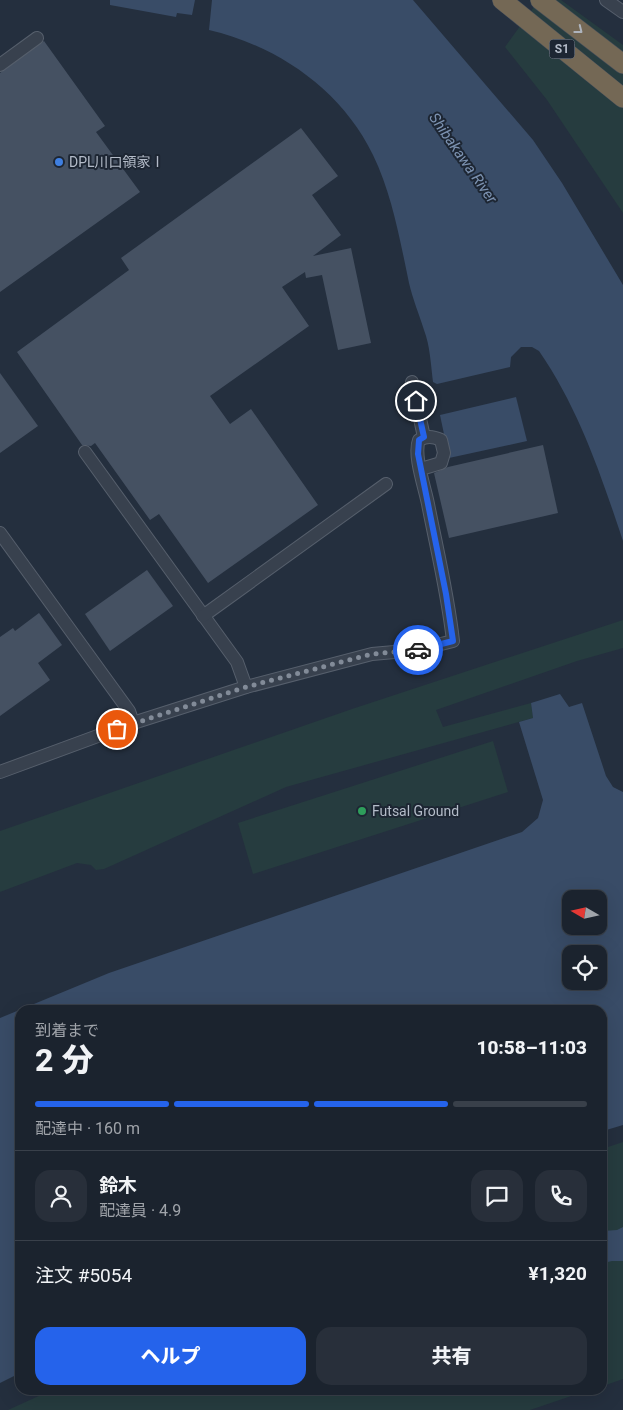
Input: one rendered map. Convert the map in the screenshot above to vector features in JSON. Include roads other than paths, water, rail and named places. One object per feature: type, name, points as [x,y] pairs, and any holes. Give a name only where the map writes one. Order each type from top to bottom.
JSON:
[{"type":"highway","name":"S1","points":[[502,0],[623,98]]},
{"type":"highway","points":[[512,0],[533,13],[623,85]]},
{"type":"highway","name":"S1","points":[[540,0],[623,64]]},
{"type":"street","points":[[606,0],[623,12]]},
{"type":"street","points":[[0,65],[37,38]]},
{"type":"street","points":[[412,382],[424,437]]},
{"type":"street","points":[[0,772],[133,722],[246,687],[372,654],[416,650],[453,641],[446,594],[421,469],[417,446],[419,440],[424,437],[432,436],[441,440],[444,453],[441,463],[421,469]]},
{"type":"street","points":[[86,452],[237,662],[246,687]]},
{"type":"street","points":[[203,616],[386,484]]},
{"type":"street","points":[[0,533],[129,712],[133,722]]},
{"type":"water","points":[[110,0],[195,0],[192,15],[177,13],[176,17],[110,5]]},
{"type":"water","name":"Shibakawa River","points":[[212,0],[413,0],[533,140],[562,183],[623,285],[623,541],[588,443],[566,396],[539,351],[532,347],[521,347],[511,357],[510,367],[437,384],[433,382],[428,342],[411,289],[390,201],[380,170],[360,131],[325,91],[282,59],[234,37],[209,30]]},
{"type":"water","points":[[516,397],[527,441],[449,458],[440,415]]},
{"type":"water","points":[[560,694],[569,707],[582,703],[606,776],[613,787],[623,792],[623,1125],[607,1130],[607,1005],[31,1005],[109,973],[522,832],[538,818],[543,800],[519,722],[533,718],[531,703]]},
{"type":"water","points":[[15,1012],[15,1376],[0,1383],[0,1018]]},
{"type":"water","points":[[623,1227],[623,1261],[607,1262],[607,1231],[617,1230]]},
{"type":"place","name":"DPL川口領家Ⅰ","points":[[59,162]]},
{"type":"place","name":"Futsal Ground","points":[[362,811]]}]
